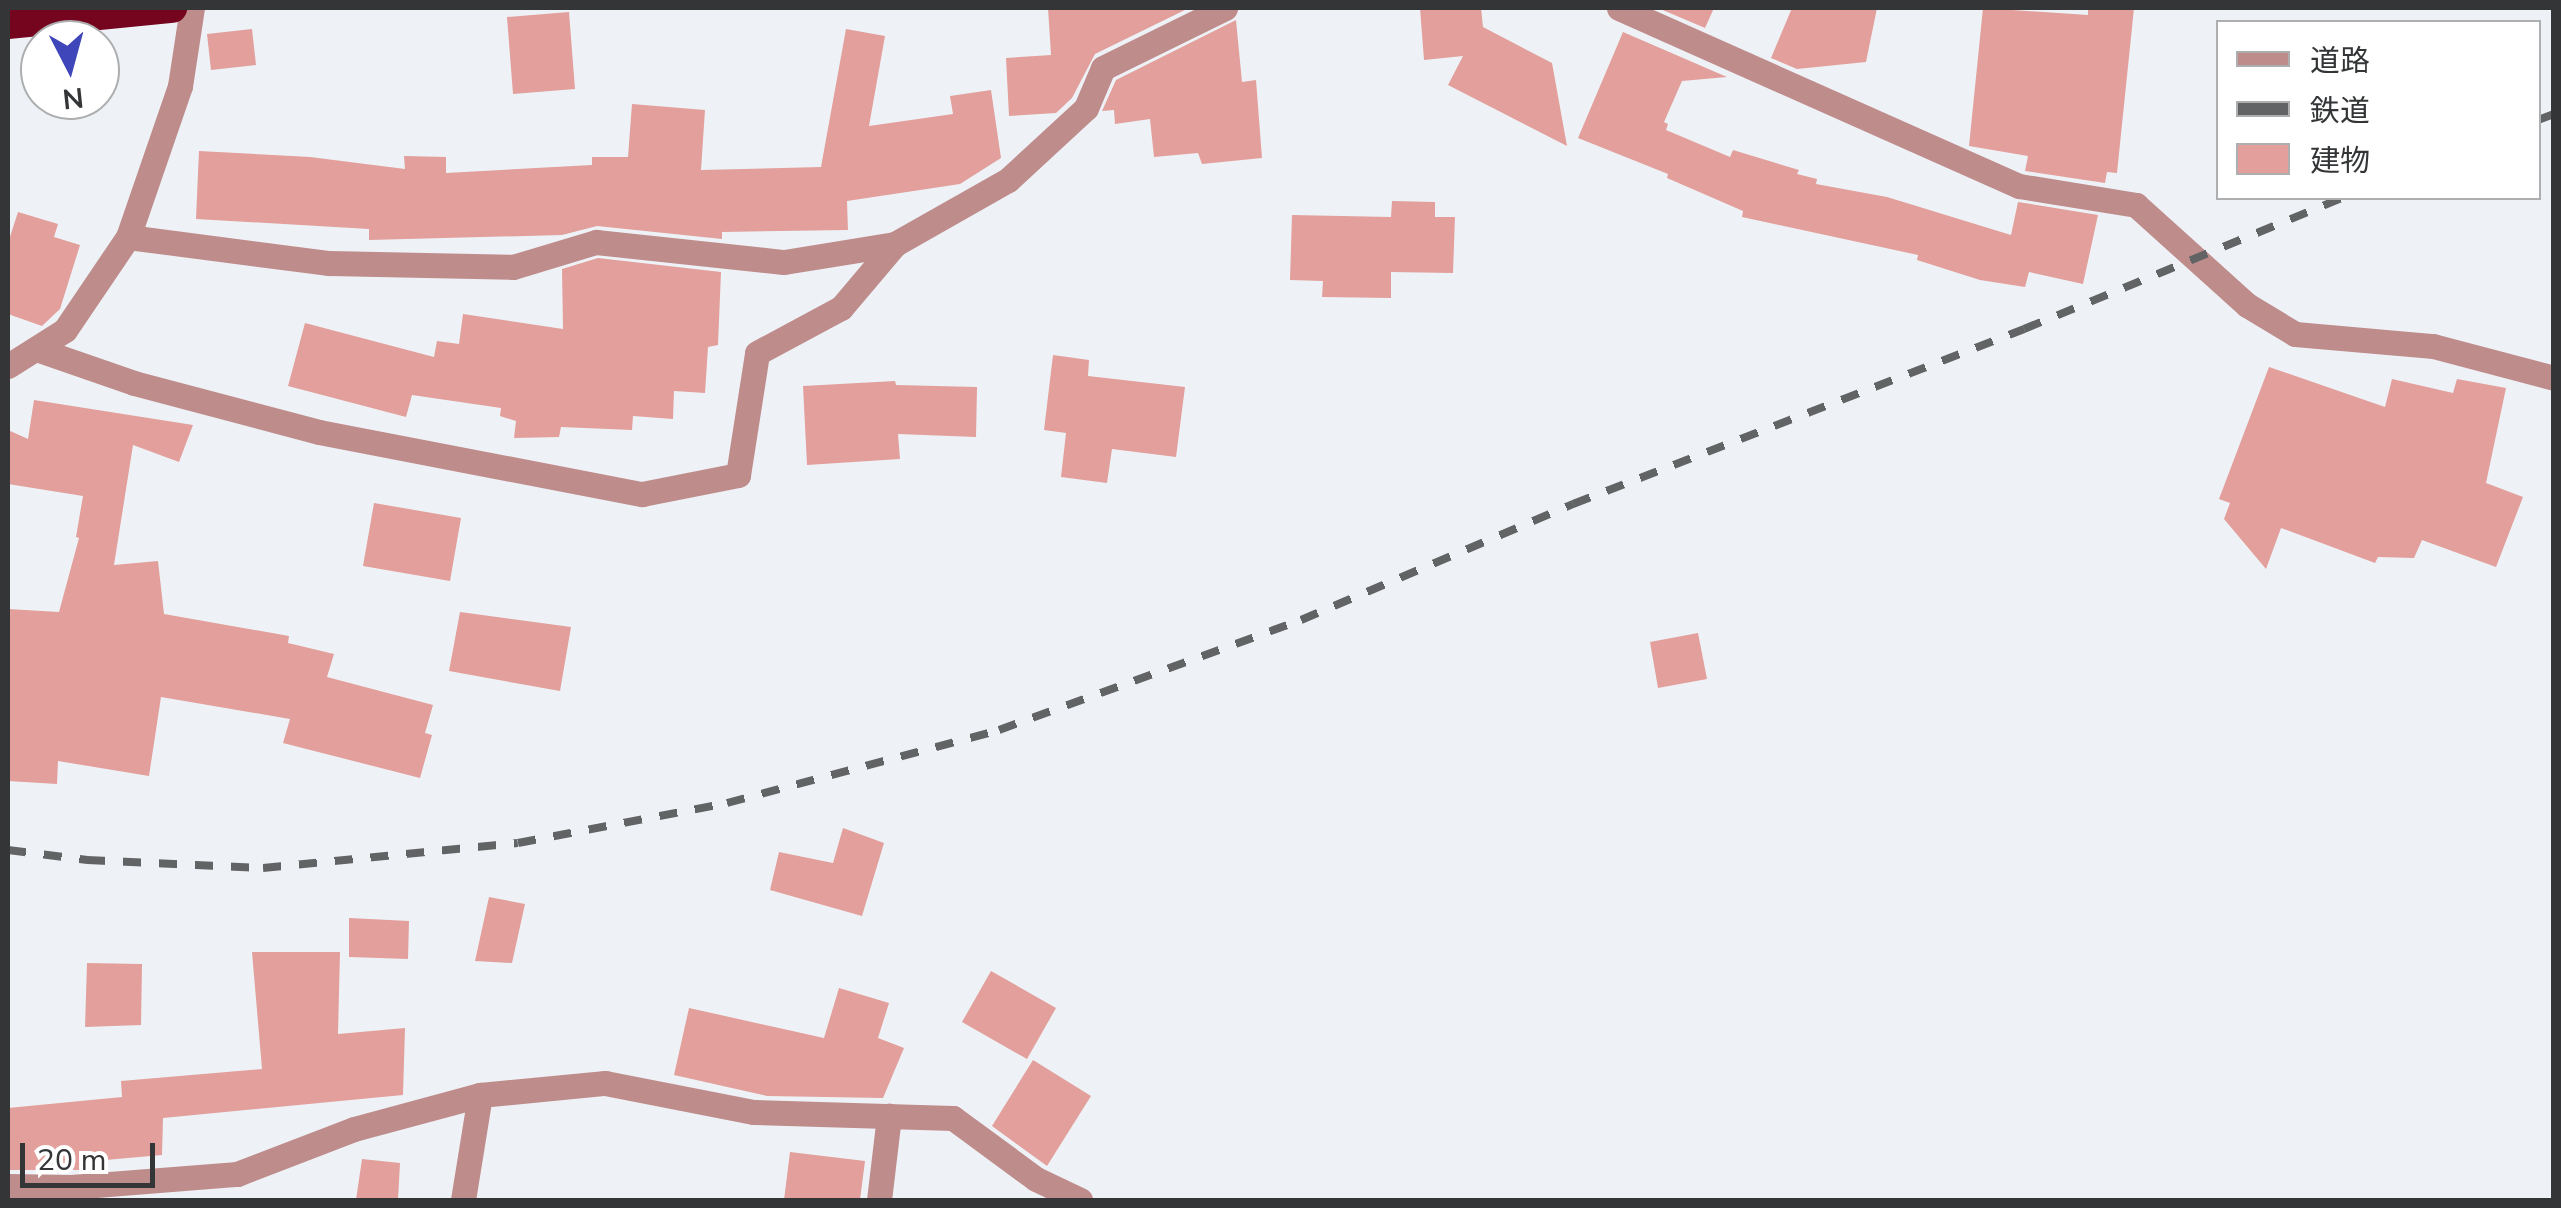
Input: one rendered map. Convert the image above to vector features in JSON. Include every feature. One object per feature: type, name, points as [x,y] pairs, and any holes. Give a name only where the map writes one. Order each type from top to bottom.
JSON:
[{"type":"highway","points":[[8,24],[172,8]]},
{"type":"street","points":[[8,366],[65,330],[128,237],[180,86],[192,8]]},
{"type":"street","points":[[128,237],[329,263],[514,267],[596,242],[784,262],[895,244],[1008,180],[1086,108],[1102,68],[1224,8]]},
{"type":"street","points":[[1618,8],[2019,186],[2136,204],[2247,305],[2296,334],[2433,346],[2554,378]]},
{"type":"street","points":[[36,348],[134,383],[319,432],[642,494],[738,475],[757,353],[841,308],[895,244]]},
{"type":"street","points":[[8,1186],[71,1187],[237,1174],[354,1129],[480,1095],[605,1084],[753,1112],[953,1118],[1036,1179],[1080,1200]]},
{"type":"street","points":[[463,1200],[480,1095]]},
{"type":"street","points":[[879,1200],[889,1116]]},
{"type":"building","points":[[1048,8],[1189,8],[1095,54],[1072,98],[1056,113],[1009,116],[1006,58],[1051,55]]},
{"type":"building","points":[[1420,8],[1481,8],[1483,27],[1552,63],[1567,146],[1448,85],[1463,56],[1424,60]]},
{"type":"building","points":[[1658,8],[1714,8],[1705,28]]},
{"type":"building","points":[[1792,8],[1877,8],[1866,62],[1797,69],[1771,58]]},
{"type":"building","points":[[1983,8],[2088,15],[2088,8],[2134,8],[2117,173],[2107,172],[2105,183],[2025,171],[2028,156],[1969,146]]},
{"type":"building","points":[[569,12],[575,89],[513,94],[507,17]]},
{"type":"building","points":[[1236,20],[1242,82],[1256,80],[1262,158],[1202,164],[1198,153],[1154,157],[1150,119],[1115,124],[1114,110],[1102,111],[1116,80]]},
{"type":"building","points":[[252,29],[256,65],[211,70],[207,34]]},
{"type":"building","points":[[846,29],[885,36],[869,126],[953,114],[950,96],[991,90],[1001,158],[960,184],[847,201],[848,230],[722,232],[722,239],[597,226],[562,235],[369,240],[369,229],[196,219],[199,151],[310,157],[405,169],[404,156],[446,157],[446,173],[592,165],[592,157],[628,157],[632,104],[705,110],[701,170],[821,167]]},
{"type":"building","points":[[1623,32],[1727,77],[1682,81],[1664,122],[1668,124],[1666,130],[1730,157],[1733,150],[1799,170],[1797,174],[1817,179],[1816,184],[1887,197],[2011,235],[2018,202],[2098,215],[2083,284],[2029,272],[2025,287],[1980,280],[1917,260],[1918,255],[1742,217],[1743,211],[1667,178],[1668,174],[1578,138]]},
{"type":"building","points":[[1392,201],[1435,202],[1435,217],[1455,217],[1453,273],[1391,272],[1391,298],[1322,297],[1323,281],[1290,280],[1292,215],[1391,217]]},
{"type":"building","points":[[18,212],[58,224],[54,237],[80,245],[60,309],[42,326],[8,314],[8,243]]},
{"type":"building","points":[[598,258],[721,272],[718,345],[708,347],[705,393],[674,391],[673,419],[633,416],[632,430],[561,427],[559,437],[514,438],[516,421],[500,416],[501,408],[412,395],[406,417],[288,386],[305,323],[434,357],[437,341],[459,344],[463,314],[563,329],[562,269]]},
{"type":"building","points":[[1053,355],[1089,360],[1088,376],[1185,387],[1176,457],[1112,449],[1107,483],[1061,477],[1066,433],[1044,430]]},
{"type":"building","points":[[2269,367],[2385,407],[2392,379],[2453,393],[2457,379],[2506,388],[2486,483],[2523,497],[2496,567],[2422,540],[2414,558],[2378,557],[2375,563],[2281,528],[2266,569],[2224,519],[2230,503],[2219,499]]},
{"type":"building","points":[[895,381],[896,385],[977,387],[976,437],[898,434],[900,459],[807,465],[803,386]]},
{"type":"building","points":[[34,400],[193,425],[179,462],[133,445],[114,565],[158,561],[164,614],[289,636],[288,643],[334,654],[327,677],[433,705],[425,733],[432,735],[420,778],[283,743],[290,719],[161,697],[149,776],[58,761],[57,784],[8,781],[8,609],[59,612],[79,538],[76,537],[83,496],[8,484],[8,430],[28,439]]},
{"type":"building","points":[[374,503],[461,518],[450,581],[363,566]]},
{"type":"building","points":[[460,612],[571,627],[560,691],[449,671]]},
{"type":"building","points":[[1698,633],[1707,679],[1658,688],[1650,642]]},
{"type":"building","points":[[843,828],[884,843],[862,916],[770,890],[779,852],[833,863]]},
{"type":"building","points":[[489,897],[525,904],[512,963],[475,961]]},
{"type":"building","points":[[349,918],[409,921],[408,959],[349,957]]},
{"type":"building","points":[[252,952],[340,952],[338,1034],[405,1028],[403,1095],[163,1118],[162,1155],[83,1162],[84,1170],[8,1170],[8,1108],[122,1097],[121,1081],[262,1069]]},
{"type":"building","points":[[87,963],[142,964],[141,1025],[85,1027]]},
{"type":"building","points":[[991,971],[1056,1008],[1027,1059],[962,1022]]},
{"type":"building","points":[[839,988],[889,1003],[878,1038],[904,1048],[883,1098],[767,1096],[674,1075],[689,1008],[824,1038]]},
{"type":"building","points":[[1033,1060],[1091,1096],[1047,1166],[992,1126]]},
{"type":"building","points":[[790,1152],[865,1161],[860,1200],[784,1200]]},
{"type":"building","points":[[362,1159],[400,1163],[398,1200],[356,1200]]},
{"type":"railway","points":[[2541,119],[2554,114]]},
{"type":"railway","points":[[8,850],[87,860],[263,868],[518,843],[727,803],[999,730],[1301,620],[1573,504],[2024,329],[2337,200]]}]
